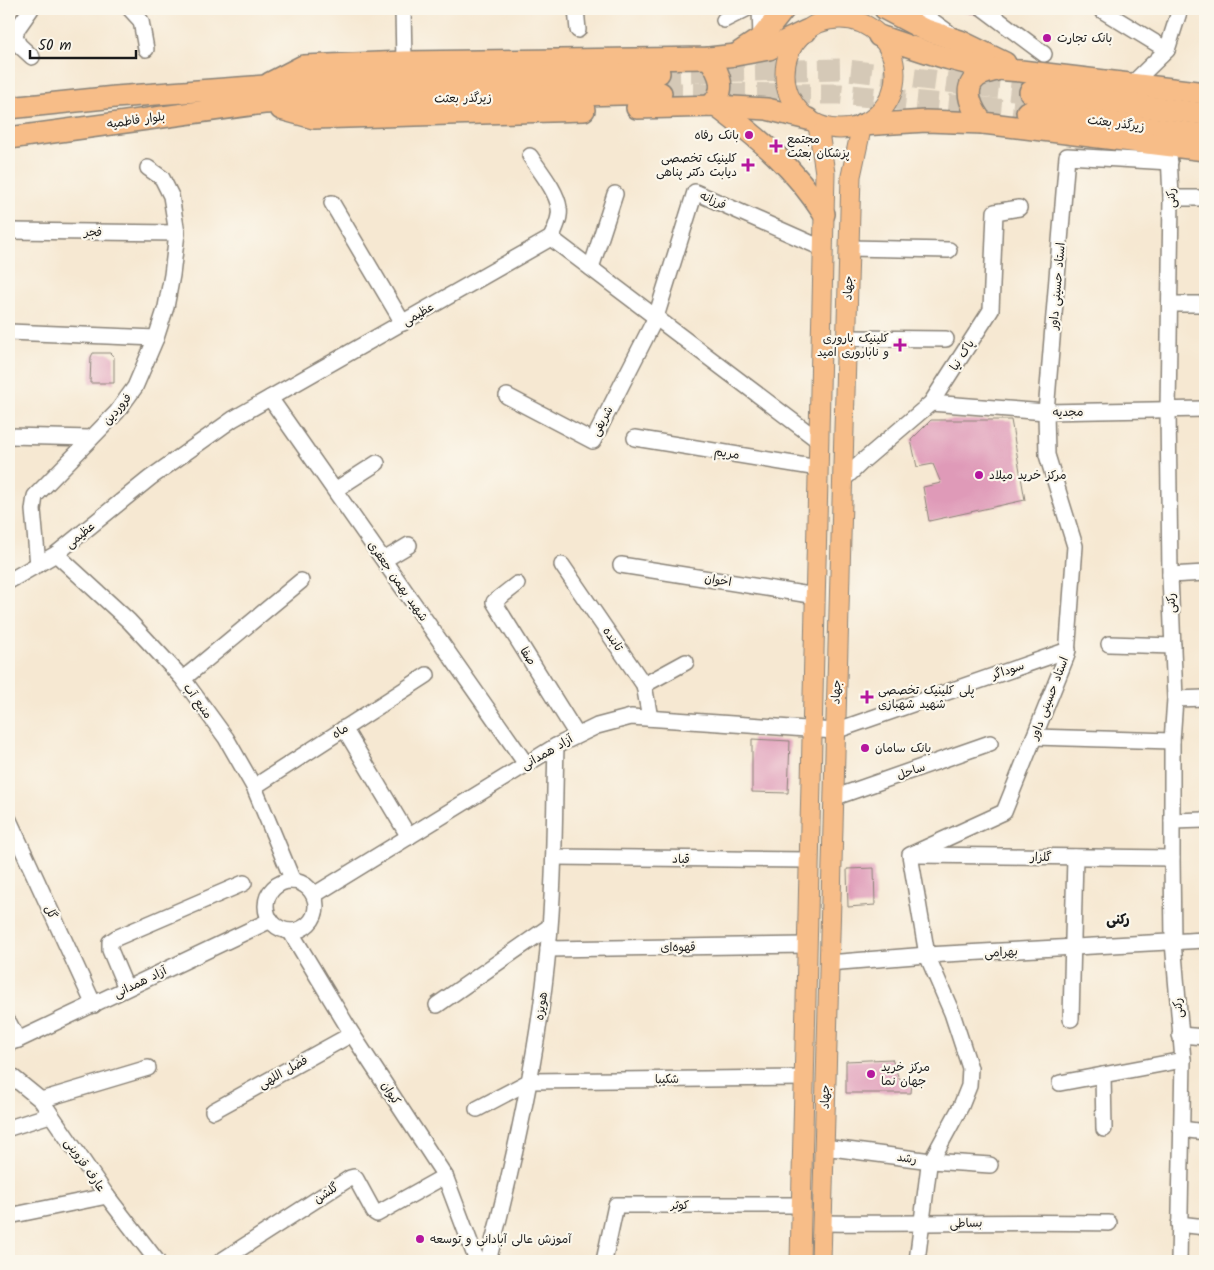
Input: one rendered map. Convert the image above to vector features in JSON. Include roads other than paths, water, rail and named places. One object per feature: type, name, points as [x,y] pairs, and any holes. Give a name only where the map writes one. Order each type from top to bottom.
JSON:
[{"type":"highway","points":[[736,55],[761,38],[784,9]]},
{"type":"highway","points":[[885,9],[923,29],[960,41],[1021,71]]},
{"type":"highway","points":[[813,122],[767,109],[713,106],[314,118],[265,94],[303,66],[404,62],[709,58],[769,49],[814,22]]},
{"type":"highway","points":[[879,36],[930,54],[996,70],[1021,71],[1205,94]]},
{"type":"highway","points":[[709,58],[717,69],[721,82],[721,90],[713,106]]},
{"type":"highway","points":[[982,123],[972,109],[970,89],[975,79],[979,76],[996,70]]},
{"type":"highway","name":"زیرگذر بعثت","points":[[265,94],[660,83]]},
{"type":"highway","name":"بلوار فاطمیه","points":[[9,108],[115,96],[265,94]]},
{"type":"highway","name":"بلوار فاطمیه","points":[[9,138],[265,94]]},
{"type":"highway","name":"زیرگذر بعثت","points":[[1205,114],[1028,102],[1205,135]]},
{"type":"highway","points":[[713,106],[757,137],[779,157],[808,190],[824,214]]},
{"type":"highway","points":[[862,125],[926,121],[982,123],[1169,154],[1205,150]]},
{"type":"main road","points":[[854,15],[879,36],[888,47],[893,60],[894,83],[886,105],[875,117],[862,125],[848,129],[833,129],[813,122],[792,101],[787,87],[786,72],[790,52],[814,22],[842,20],[854,15]]},
{"type":"main road","name":"جهاد","points":[[800,1261],[825,173],[813,122]]},
{"type":"main road","name":"جهاد","points":[[821,1261],[851,176],[862,125]]},
{"type":"street","points":[[30,9],[17,30],[15,37],[32,57]]},
{"type":"street","points":[[130,9],[141,21],[146,49]]},
{"type":"street","points":[[403,9],[404,62]]},
{"type":"street","points":[[576,9],[578,30]]},
{"type":"street","points":[[724,20],[746,9]]},
{"type":"street","points":[[760,9],[761,38]]},
{"type":"street","points":[[916,9],[960,41]]},
{"type":"street","points":[[984,9],[1044,54]]},
{"type":"street","points":[[1100,9],[1167,50]]},
{"type":"street","points":[[1132,84],[1167,50],[1180,9]]},
{"type":"street","name":"رکنی","points":[[1169,154],[1171,304],[1168,410],[1170,575],[1175,699],[1172,741],[1173,942],[1183,1060],[1179,1261]]},
{"type":"street","name":"استاد حسینی داور","points":[[910,855],[1004,812],[1067,655],[1075,546],[1047,455],[1046,412],[1067,156],[1169,154]]},
{"type":"street","points":[[530,156],[552,189],[560,208],[557,224],[551,238],[819,440]]},
{"type":"street","name":"فروردین","points":[[38,565],[33,510],[35,496],[116,412],[135,387],[156,338],[166,307],[172,275],[176,233],[171,196],[162,178],[148,168]]},
{"type":"street","name":"فرزانه","points":[[656,317],[695,192],[824,249]]},
{"type":"street","points":[[592,268],[615,194]]},
{"type":"street","points":[[1171,198],[1205,198]]},
{"type":"street","points":[[332,203],[403,323]]},
{"type":"street","name":"پاک نیا","points":[[842,481],[931,403],[991,310],[994,212],[1018,208]]},
{"type":"street","name":"فجر","points":[[9,231],[176,233]]},
{"type":"street","name":"عظیمی","points":[[9,581],[56,554],[150,478],[233,419],[551,238]]},
{"type":"street","points":[[849,248],[949,250]]},
{"type":"street","points":[[1171,304],[1205,304]]},
{"type":"street","name":"شریفی","points":[[507,396],[593,441],[656,317]]},
{"type":"street","points":[[9,332],[156,338]]},
{"type":"street","points":[[846,338],[946,339]]},
{"type":"street","name":"شهید بهمن جعفری","points":[[270,398],[526,764]]},
{"type":"street","name":"مجدیه","points":[[931,403],[1046,412],[1205,409]]},
{"type":"street","points":[[9,436],[91,438]]},
{"type":"street","name":"مریم","points":[[635,438],[818,468]]},
{"type":"street","points":[[335,490],[377,463]]},
{"type":"street","points":[[384,560],[409,545]]},
{"type":"street","name":"منبع آب","points":[[56,554],[129,621],[182,679],[226,738],[254,787],[293,881]]},
{"type":"street","name":"اخوان","points":[[621,564],[816,596]]},
{"type":"street","name":"تابنده","points":[[562,565],[644,685],[650,718]]},
{"type":"street","points":[[1170,575],[1205,573]]},
{"type":"street","points":[[182,679],[302,581]]},
{"type":"street","name":"صفا","points":[[517,584],[494,602],[577,735]]},
{"type":"street","points":[[1108,644],[1173,646]]},
{"type":"street","name":"سوداگر","points":[[835,731],[1068,650]]},
{"type":"street","points":[[644,685],[686,662]]},
{"type":"street","name":"ماه","points":[[254,787],[426,675]]},
{"type":"street","points":[[1175,699],[1205,698]]},
{"type":"street","name":"آزاد همدانی","points":[[314,895],[556,746],[577,735],[615,720],[631,717],[835,731]]},
{"type":"street","points":[[344,728],[409,836]]},
{"type":"street","points":[[1034,737],[1172,741]]},
{"type":"street","name":"ساحل","points":[[833,798],[990,743]]},
{"type":"street","name":"هویزه","points":[[488,1261],[516,1153],[530,1081],[548,949],[554,857],[556,746]]},
{"type":"street","name":"گل","points":[[9,820],[94,1005]]},
{"type":"street","points":[[1172,821],[1205,820]]},
{"type":"street","points":[[910,855],[927,955],[952,1013],[970,1068],[969,1086],[961,1106],[929,1165],[917,1261]]},
{"type":"street","name":"گلزار","points":[[910,855],[1172,858]]},
{"type":"street","name":"قباد","points":[[554,857],[809,860]]},
{"type":"street","points":[[1071,1019],[1075,857]]},
{"type":"street","points":[[293,881],[306,885],[314,895],[316,912],[307,926],[299,930],[290,931],[276,926],[270,920],[266,904],[272,890],[285,882],[293,881]]},
{"type":"street","points":[[126,988],[110,950],[110,942],[244,883]]},
{"type":"street","name":"آزاد همدانی","points":[[14,1042],[270,920]]},
{"type":"street","points":[[437,1005],[549,927]]},
{"type":"street","name":"کیوان","points":[[290,931],[352,1034],[445,1176],[477,1261]]},
{"type":"street","name":"بهرامی","points":[[828,963],[927,955],[1205,940]]},
{"type":"street","name":"قهوه‌ای","points":[[548,949],[808,945]]},
{"type":"street","points":[[9,1023],[14,1042]]},
{"type":"street","name":"فضل اللهی","points":[[213,1111],[352,1034]]},
{"type":"street","points":[[1180,1035],[1205,1037]]},
{"type":"street","points":[[1060,1083],[1183,1060]]},
{"type":"street","points":[[41,1100],[148,1068]]},
{"type":"street","name":"عارف قزوینی","points":[[9,1074],[41,1100],[107,1196],[157,1261]]},
{"type":"street","points":[[1103,1075],[1104,1129]]},
{"type":"street","name":"شکیبا","points":[[530,1081],[804,1078]]},
{"type":"street","points":[[477,1109],[530,1081]]},
{"type":"street","points":[[9,1128],[50,1115]]},
{"type":"street","points":[[1181,1129],[1205,1132]]},
{"type":"street","name":"رشد","points":[[824,1147],[931,1161],[990,1165]]},
{"type":"street","name":"گلشن","points":[[221,1261],[350,1178],[354,1177],[356,1179],[374,1212],[377,1214],[445,1176]]},
{"type":"street","points":[[9,1216],[107,1196]]},
{"type":"street","name":"کوثر","points":[[604,1261],[616,1206],[801,1205]]},
{"type":"street","name":"بساطی","points":[[822,1223],[1109,1222]]},
{"type":"street","points":[[1179,1224],[1205,1227]]},
{"type":"tunnel","points":[[659,73],[840,69],[1030,92]]},
{"type":"tunnel","points":[[661,93],[840,94],[1027,112]]},
{"type":"place","name":"بانک تجارت","points":[[1047,38]]},
{"type":"place","name":"بانک رفاه","points":[[749,135]]},
{"type":"place","name":"مجتمع پزشکان بعثت","points":[[776,146]]},
{"type":"place","name":"کلینیک تخصصی دیابت دکتر پناهی","points":[[748,165]]},
{"type":"place","name":"کلینیک باروری و ناباروری امید","points":[[900,345]]},
{"type":"place","name":"مرکز خرید میلاد","points":[[979,475]]},
{"type":"place","name":"پلی کلینیک تخصصی شهید شهبازی","points":[[867,697]]},
{"type":"place","name":"بانک سامان","points":[[865,748]]},
{"type":"place","name":"مرکز خرید جهان نما","points":[[871,1074]]},
{"type":"place","name":"آموزش عالی آبادانی و توسعه","points":[[420,1239]]},
{"type":"district","name":"رکنی","points":[[1118,919]]}]
